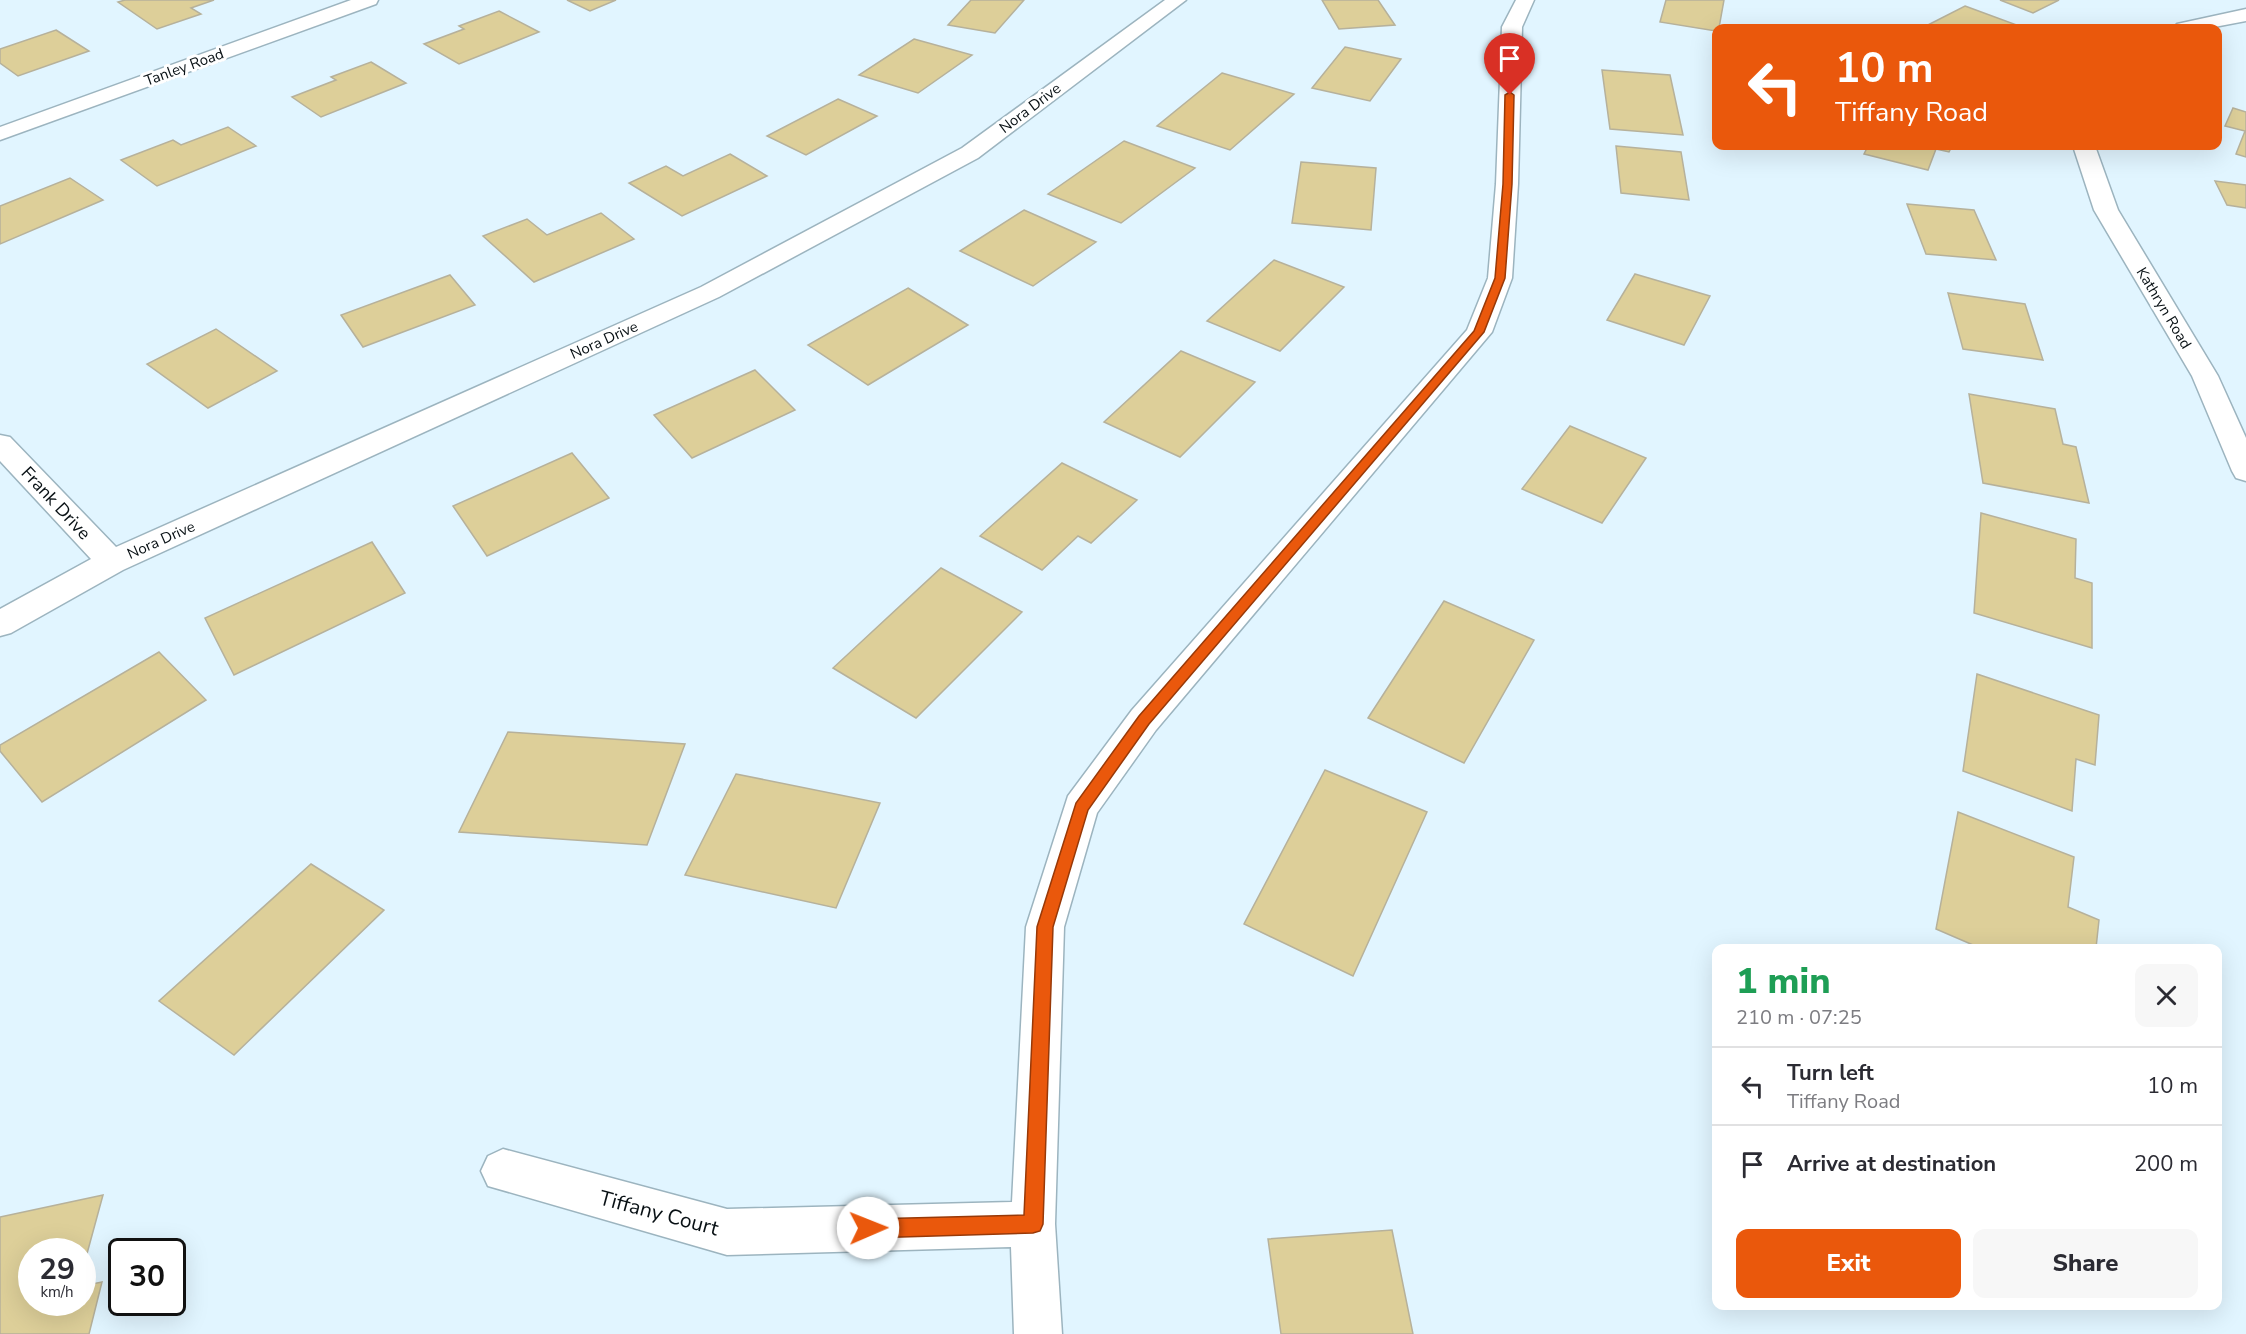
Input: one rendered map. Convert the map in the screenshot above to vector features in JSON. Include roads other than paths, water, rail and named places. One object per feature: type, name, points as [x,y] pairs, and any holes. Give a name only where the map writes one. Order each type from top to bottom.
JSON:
[{"type":"street","name":"Tanley Road","points":[[0,134],[369,0]]},
{"type":"street","name":"Nora Drive","points":[[0,624],[112,562],[710,292],[970,153],[1177,0]]},
{"type":"street","points":[[1038,1334],[1033,1224],[1045,927],[1081,807],[1144,720],[1479,332],[1500,278],[1507,184],[1512,27],[1525,0]]},
{"type":"street","points":[[2203,24],[2246,15]]},
{"type":"street","name":"Kathryn Road","points":[[2085,150],[2106,210],[2205,376],[2246,471]]},
{"type":"street","name":"Frank Drive","points":[[0,444],[112,562]]},
{"type":"street","name":"Tiffany Court","points":[[503,1171],[727,1232],[1033,1224]]}]
